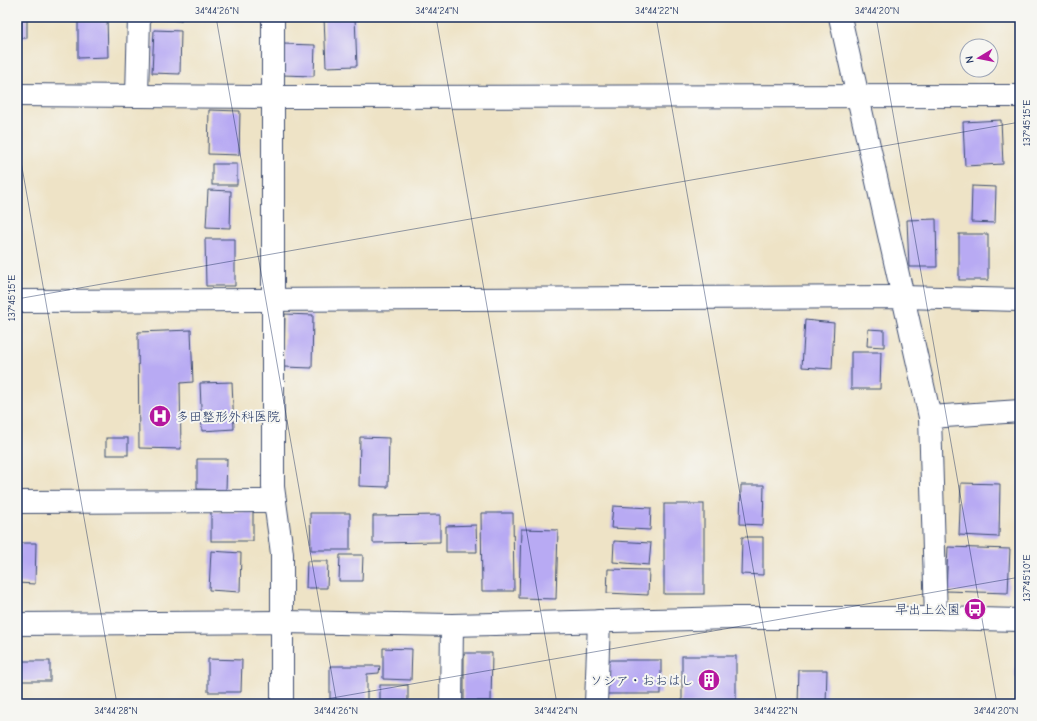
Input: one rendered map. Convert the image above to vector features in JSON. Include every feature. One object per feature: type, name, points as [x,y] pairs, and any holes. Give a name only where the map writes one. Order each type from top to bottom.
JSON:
[{"type":"street","points":[[137,96],[139,17]]},
{"type":"street","points":[[273,17],[273,487],[282,554],[282,704]]},
{"type":"street","points":[[840,17],[930,417],[936,618]]},
{"type":"street","points":[[17,95],[274,97],[857,95],[1020,96]]},
{"type":"street","points":[[17,301],[273,301],[355,298],[902,297],[1020,300]]},
{"type":"street","points":[[930,417],[1020,410]]},
{"type":"street","points":[[17,502],[275,501]]},
{"type":"street","points":[[17,624],[283,622],[452,625],[733,618],[936,618],[1020,620]]},
{"type":"street","points":[[596,704],[599,621]]},
{"type":"street","points":[[451,704],[452,625]]},
{"type":"building","points":[[17,17],[27,17],[27,38],[17,38]]},
{"type":"building","points":[[78,17],[107,17],[108,57],[78,58]]},
{"type":"building","points":[[151,17],[181,17],[181,21],[150,19]]},
{"type":"building","points":[[292,17],[315,17],[314,19]]},
{"type":"building","points":[[324,17],[355,17],[357,66],[326,67]]},
{"type":"building","points":[[154,30],[181,31],[180,74],[152,73]]},
{"type":"building","points":[[283,44],[315,45],[314,76],[282,75]]},
{"type":"building","points":[[209,110],[240,111],[239,155],[208,154]]},
{"type":"building","points":[[1001,120],[1003,164],[965,166],[963,122]]},
{"type":"building","points":[[212,164],[237,164],[237,185],[212,185]]},
{"type":"building","points":[[972,186],[996,187],[995,223],[971,222]]},
{"type":"building","points":[[208,190],[231,191],[230,228],[206,227]]},
{"type":"building","points":[[936,219],[937,267],[909,267],[907,220]]},
{"type":"building","points":[[959,234],[988,234],[988,280],[959,280]]},
{"type":"building","points":[[205,239],[235,239],[235,286],[206,286]]},
{"type":"building","points":[[285,314],[313,315],[312,368],[284,367]]},
{"type":"building","points":[[805,320],[834,323],[832,369],[802,367]]},
{"type":"building","points":[[868,329],[884,330],[884,347],[867,346]]},
{"type":"building","name":"多田整形外科医院","points":[[191,330],[193,382],[180,383],[181,449],[139,448],[138,332]]},
{"type":"building","points":[[851,352],[881,352],[880,389],[851,389]]},
{"type":"building","points":[[232,382],[234,429],[202,431],[200,383]]},
{"type":"building","points":[[360,437],[389,438],[388,487],[359,486]]},
{"type":"building","points":[[106,438],[128,438],[128,455],[106,455]]},
{"type":"building","points":[[197,459],[227,459],[226,490],[197,489]]},
{"type":"building","points":[[961,483],[1000,484],[999,537],[959,535]]},
{"type":"building","points":[[741,485],[764,485],[763,525],[740,524]]},
{"type":"building","points":[[664,504],[704,504],[704,594],[664,594]]},
{"type":"building","points":[[613,506],[651,508],[650,530],[611,528]]},
{"type":"building","points":[[211,512],[253,512],[253,541],[211,541]]},
{"type":"building","points":[[310,513],[350,513],[350,550],[311,550]]},
{"type":"building","points":[[481,513],[513,513],[514,591],[482,591]]},
{"type":"building","points":[[440,515],[440,542],[373,543],[373,516]]},
{"type":"building","points":[[476,525],[477,552],[446,552],[446,526]]},
{"type":"building","points":[[521,529],[558,530],[556,599],[519,598]]},
{"type":"building","points":[[742,537],[763,537],[763,575],[741,574]]},
{"type":"building","points":[[614,541],[651,543],[649,565],[613,562]]},
{"type":"building","points":[[17,543],[36,543],[35,584],[17,583]]},
{"type":"building","points":[[948,547],[1010,549],[1008,593],[946,591]]},
{"type":"building","points":[[211,551],[241,553],[240,592],[209,590]]},
{"type":"building","points":[[340,555],[363,555],[362,581],[339,581]]},
{"type":"building","points":[[307,561],[328,561],[327,588],[306,588]]},
{"type":"building","points":[[608,569],[649,570],[648,595],[607,593]]},
{"type":"building","points":[[383,648],[412,649],[411,680],[383,679]]},
{"type":"building","points":[[1016,648],[1020,648],[1020,678],[1015,677]]},
{"type":"building","points":[[464,653],[492,653],[491,701],[464,701]]},
{"type":"building","name":"ソシア・おおはし","points":[[682,656],[736,656],[736,704],[682,704]]},
{"type":"building","points":[[208,659],[242,660],[241,692],[208,692]]},
{"type":"building","points":[[603,660],[661,660],[661,694],[603,694]]},
{"type":"building","points":[[17,661],[50,661],[50,681],[17,681]]},
{"type":"building","points":[[330,666],[380,666],[379,673],[367,674],[367,704],[330,704]]},
{"type":"building","points":[[799,670],[827,670],[826,704],[798,704]]},
{"type":"building","points":[[1018,681],[1020,681],[1020,704],[1017,704]]},
{"type":"building","points":[[380,685],[408,685],[408,704],[380,704]]},
{"type":"place","name":"多田整形外科医院","points":[[160,416]]},
{"type":"place","name":"早出上公園","points":[[975,609]]},
{"type":"place","name":"ソシア・おおはし","points":[[709,680]]}]
